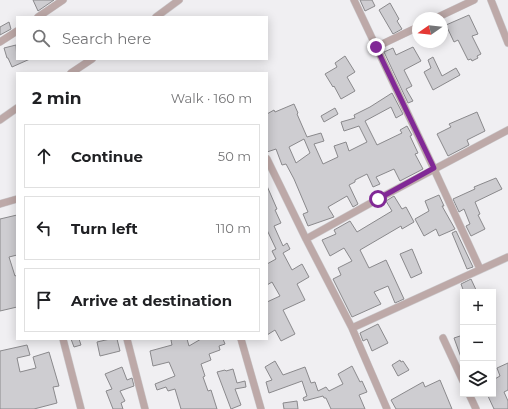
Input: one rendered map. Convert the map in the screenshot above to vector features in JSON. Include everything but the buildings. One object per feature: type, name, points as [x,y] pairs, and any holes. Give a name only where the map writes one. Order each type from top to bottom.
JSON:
[{"type":"street","points":[[39,16],[63,0]]},
{"type":"street","points":[[157,16],[180,0]]},
{"type":"street","points":[[354,0],[480,269]]},
{"type":"street","points":[[448,12],[474,0]]},
{"type":"street","points":[[491,0],[508,42]]},
{"type":"street","points":[[376,47],[412,30]]},
{"type":"street","points":[[0,42],[16,32]]},
{"type":"street","points":[[72,72],[90,60]]},
{"type":"street","points":[[0,120],[16,109]]},
{"type":"street","points":[[306,239],[434,168],[508,130]]},
{"type":"street","points":[[268,160],[306,239],[352,328],[387,409]]},
{"type":"street","points":[[0,204],[16,199]]},
{"type":"street","points":[[352,328],[508,256]]},
{"type":"street","points":[[443,338],[460,375]]},
{"type":"street","points":[[63,340],[81,409]]},
{"type":"street","points":[[127,340],[145,409]]},
{"type":"street","points":[[241,340],[261,409]]},
{"type":"street","points":[[470,397],[476,409]]},
{"type":"route","points":[[376,47],[434,168],[378,199]]}]
